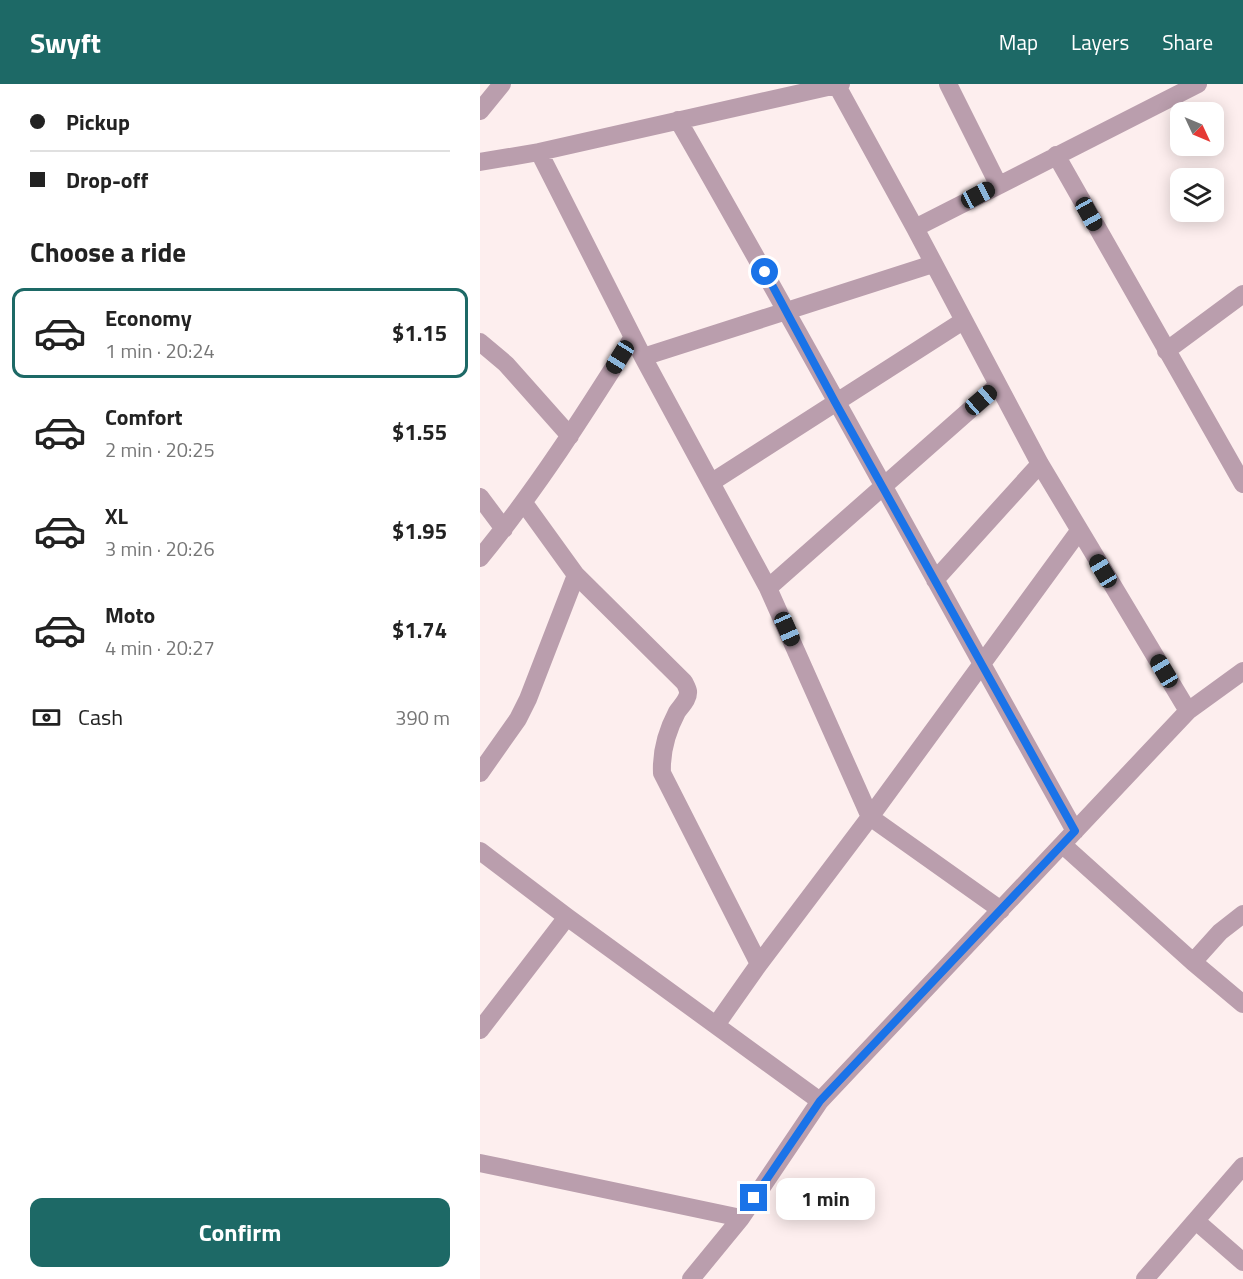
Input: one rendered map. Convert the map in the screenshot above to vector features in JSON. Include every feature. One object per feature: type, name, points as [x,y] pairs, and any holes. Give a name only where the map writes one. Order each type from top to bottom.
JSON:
[{"type":"street","points":[[948,84],[998,184]]},
{"type":"street","points":[[915,228],[1198,84]]},
{"type":"street","points":[[480,111],[500,85]]},
{"type":"street","points":[[480,162],[538,152],[838,85],[1040,464],[1188,711]]},
{"type":"street","points":[[678,120],[787,310],[835,402],[1075,831]]},
{"type":"street","points":[[538,152],[643,357],[768,588],[870,818],[1001,910]]},
{"type":"street","points":[[1056,155],[1242,481]]},
{"type":"street","points":[[643,357],[933,264]]},
{"type":"street","points":[[1166,351],[1243,294]]},
{"type":"street","points":[[712,482],[963,321]]},
{"type":"street","points":[[480,558],[524,503],[633,337]]},
{"type":"street","points":[[480,342],[506,364],[570,436]]},
{"type":"street","points":[[768,588],[997,386]]},
{"type":"street","points":[[935,580],[1040,464]]},
{"type":"street","points":[[480,496],[504,529]]},
{"type":"street","points":[[524,503],[576,575],[684,682],[688,690],[687,699],[677,712],[664,744],[661,761],[662,773],[759,964]]},
{"type":"street","points":[[716,1025],[1079,531]]},
{"type":"street","points":[[480,773],[503,742],[528,699],[576,575]]},
{"type":"street","points":[[691,1279],[741,1218],[820,1101],[1063,845],[1126,774],[1188,711],[1243,670]]},
{"type":"street","points":[[1063,845],[1243,1004]]},
{"type":"street","points":[[480,851],[820,1101]]},
{"type":"street","points":[[1193,962],[1220,932],[1243,914]]},
{"type":"street","points":[[480,1030],[567,917]]},
{"type":"street","points":[[480,1163],[741,1218]]},
{"type":"street","points":[[1145,1279],[1243,1166]]},
{"type":"street","points":[[1196,1221],[1243,1262]]},
{"type":"route","points":[[754,1198],[820,1101],[1075,831],[835,402],[765,272]]}]
